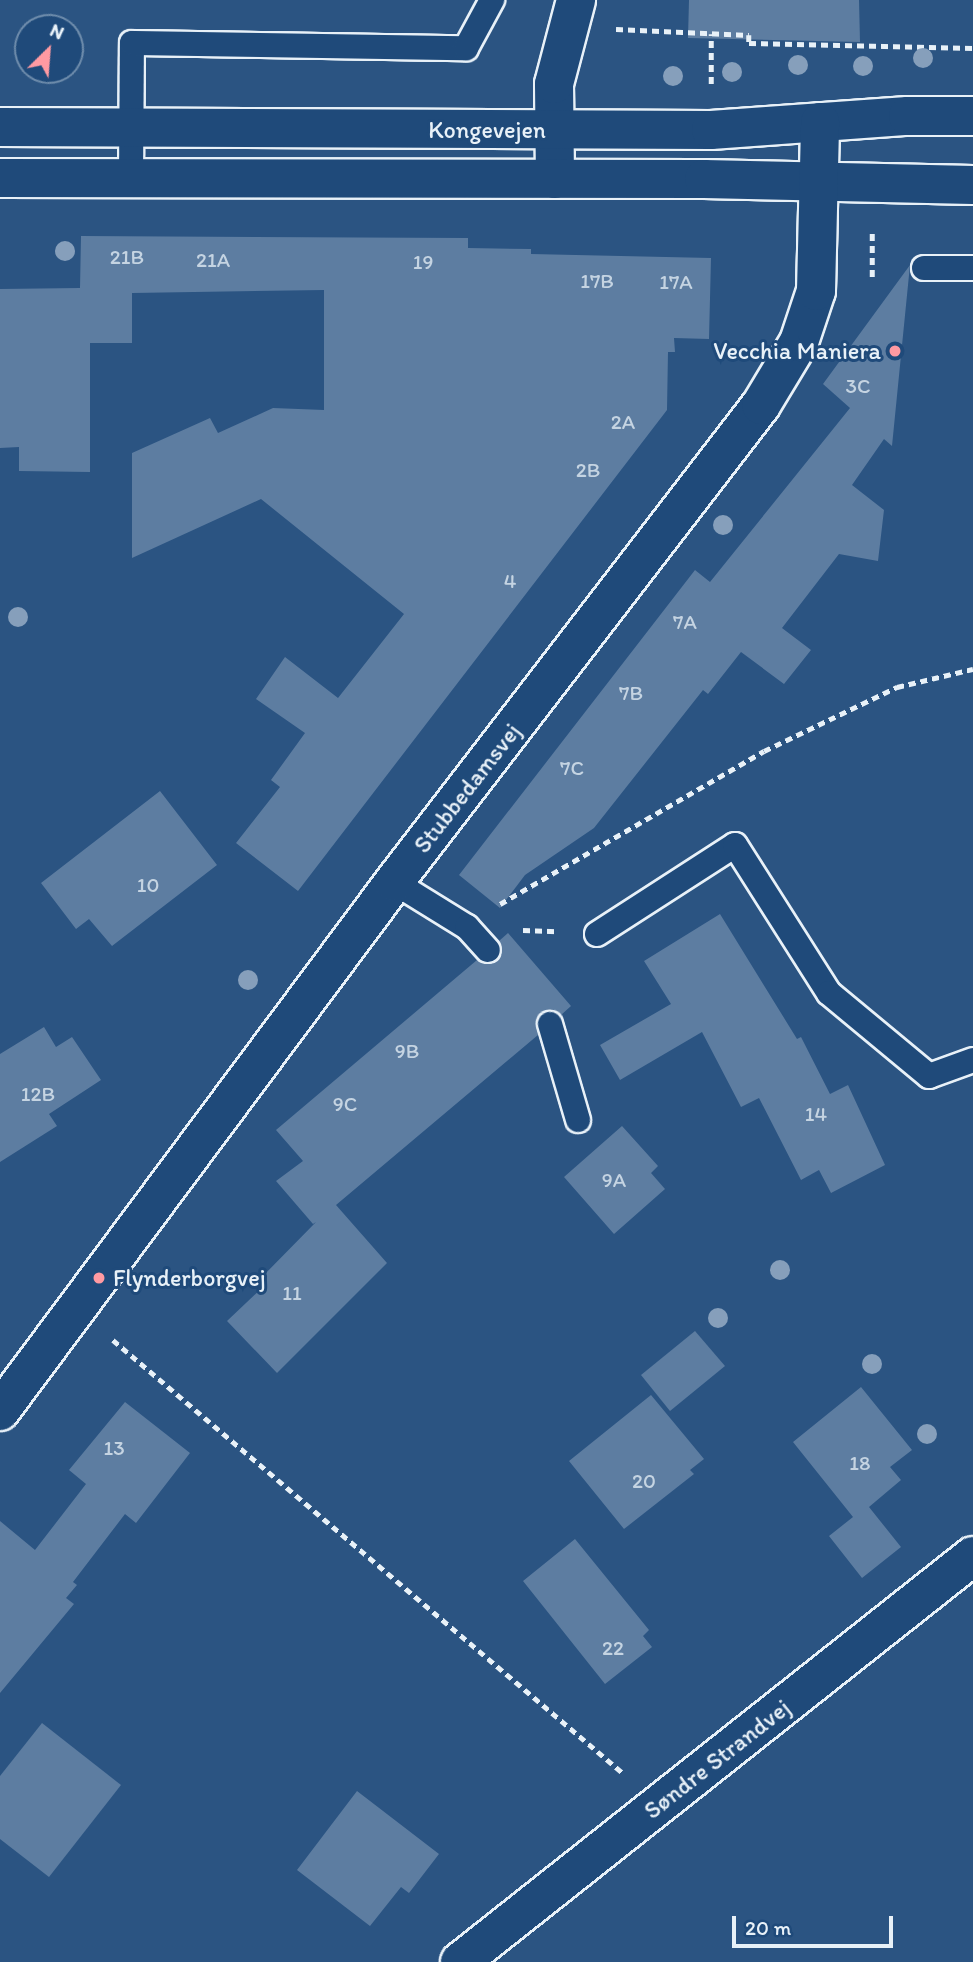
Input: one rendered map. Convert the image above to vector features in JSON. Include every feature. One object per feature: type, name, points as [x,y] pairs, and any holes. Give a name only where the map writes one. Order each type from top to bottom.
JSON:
[{"type":"street","points":[[555,179],[554,84],[573,10]]},
{"type":"street","name":"Kongevejen","points":[[0,127],[725,130],[820,122],[973,116]]},
{"type":"street","name":"Stubbedamsvej","points":[[0,1411],[394,882],[761,405],[799,342],[816,291],[820,122]]},
{"type":"street","name":"Kongevejen","points":[[0,178],[555,179],[973,185]]},
{"type":"street","name":"Søndre Strandvej","points":[[460,1962],[973,1556]]},
{"type":"lane","points":[[131,178],[132,43],[466,48],[492,0]]},
{"type":"lane","points":[[924,268],[973,268]]},
{"type":"lane","points":[[597,934],[734,845],[829,993],[929,1076],[973,1060]]},
{"type":"lane","points":[[394,882],[467,927],[488,950]]},
{"type":"lane","points":[[550,1024],[578,1121]]},
{"type":"path","points":[[573,10],[633,32],[749,35],[749,43],[973,48]]},
{"type":"path","points":[[711,34],[711,62]]},
{"type":"path","points":[[467,927],[534,882],[764,751],[897,687],[973,669]]},
{"type":"path","points":[[467,927],[597,934]]},
{"type":"path","points":[[76,1309],[660,1804]]},
{"type":"building","points":[[689,0],[859,0],[860,42],[688,38]]},
{"type":"building","points":[[81,236],[468,238],[468,248],[531,249],[531,254],[711,258],[709,339],[674,338],[675,352],[668,352],[667,410],[298,891],[236,843],[280,787],[271,780],[305,733],[256,699],[285,657],[338,698],[404,614],[261,499],[132,558],[132,453],[210,418],[218,433],[273,408],[324,410],[324,290],[132,293],[132,343],[90,343],[90,472],[19,471],[19,447],[0,448],[0,289],[80,288]]},
{"type":"building","points":[[910,265],[892,446],[884,439],[852,485],[884,510],[878,561],[839,554],[782,628],[811,650],[784,684],[741,652],[708,694],[703,690],[594,828],[525,875],[500,908],[459,875],[695,570],[710,582],[850,408],[823,384]]},
{"type":"building","points":[[160,791],[217,865],[112,946],[89,919],[76,929],[41,883]]},
{"type":"building","points":[[720,914],[797,1039],[801,1037],[830,1094],[848,1085],[885,1165],[831,1193],[819,1170],[801,1180],[759,1098],[741,1107],[702,1032],[620,1080],[600,1045],[671,1004],[644,961]]},
{"type":"building","points":[[508,933],[571,1006],[561,1015],[553,1009],[540,1013],[538,1035],[336,1205],[387,1263],[277,1373],[227,1321],[266,1284],[260,1279],[316,1222],[313,1224],[276,1181],[303,1161],[276,1130],[477,960],[484,964],[497,961],[502,954],[499,941]]},
{"type":"building","points":[[44,1027],[56,1047],[72,1037],[101,1080],[49,1114],[57,1126],[0,1162],[0,1054]]},
{"type":"building","points":[[622,1126],[658,1166],[651,1173],[665,1189],[614,1234],[564,1177]]},
{"type":"building","points":[[695,1331],[725,1366],[670,1411],[641,1375]]},
{"type":"building","points":[[861,1387],[912,1450],[890,1467],[901,1480],[869,1507],[901,1547],[862,1578],[829,1536],[853,1517],[793,1442]]},
{"type":"building","points":[[651,1395],[704,1459],[690,1470],[694,1474],[624,1529],[569,1461]]},
{"type":"building","points":[[125,1402],[190,1453],[136,1523],[125,1514],[73,1582],[77,1585],[66,1598],[74,1604],[0,1693],[0,1521],[35,1550],[86,1484],[69,1470]]},
{"type":"building","points":[[575,1539],[649,1630],[643,1636],[652,1647],[605,1684],[523,1581]]},
{"type":"building","points":[[42,1723],[121,1785],[49,1877],[0,1839],[0,1776]]},
{"type":"building","points":[[357,1791],[439,1854],[409,1893],[401,1887],[370,1926],[297,1870]]},
{"type":"place","name":"Vecchia Maniera","points":[[895,351]]},
{"type":"place","name":"Flynderborgvej","points":[[99,1278]]}]
